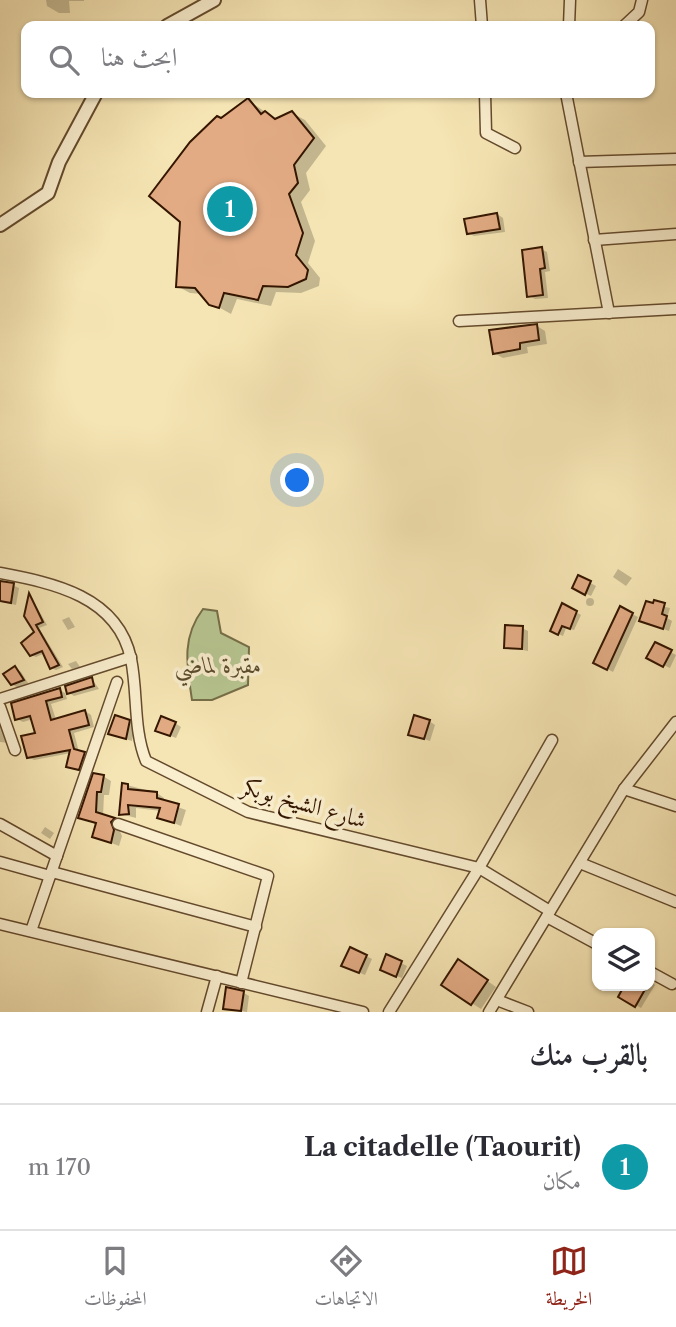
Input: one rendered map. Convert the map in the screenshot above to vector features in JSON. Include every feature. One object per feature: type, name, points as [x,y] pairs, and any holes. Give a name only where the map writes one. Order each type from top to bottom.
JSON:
[{"type":"street","points":[[176,21],[214,0]]},
{"type":"street","points":[[480,0],[482,21]]},
{"type":"street","points":[[569,21],[570,0]]},
{"type":"street","points":[[629,21],[639,12],[642,0]]},
{"type":"street","points":[[0,225],[48,193],[59,162],[93,98]]},
{"type":"street","points":[[485,98],[486,133],[515,148]]},
{"type":"street","points":[[567,98],[609,313]]},
{"type":"street","points":[[579,162],[676,159]]},
{"type":"street","points":[[594,240],[676,234]]},
{"type":"street","points":[[459,321],[676,309]]},
{"type":"street","name":"شارع الشيخ بوبكر","points":[[0,573],[61,585],[105,613],[118,629],[131,657],[140,747],[146,761],[248,812],[479,868],[592,941]]},
{"type":"street","points":[[2,695],[131,657]]},
{"type":"street","points":[[31,931],[117,682]]},
{"type":"street","points":[[0,708],[15,750]]},
{"type":"street","points":[[489,1012],[624,789],[676,722]]},
{"type":"street","points":[[389,1012],[479,868],[552,740]]},
{"type":"street","points":[[624,789],[676,806]]},
{"type":"street","points":[[0,824],[57,856]]},
{"type":"street","points":[[118,824],[268,876],[242,983]]},
{"type":"street","points":[[0,862],[256,927]]},
{"type":"street","points":[[580,863],[676,902]]},
{"type":"street","points":[[0,924],[363,1012]]},
{"type":"street","points":[[655,975],[672,984]]},
{"type":"street","points":[[207,1012],[217,976]]},
{"type":"street","points":[[497,999],[528,1012]]},
{"type":"green space","name":"مقبرة لماضي","points":[[203,609],[217,611],[221,633],[249,647],[248,685],[212,700],[192,700],[187,653],[191,631]]},
{"type":"building","points":[[248,98],[261,114],[265,111],[275,119],[292,111],[314,138],[294,165],[298,183],[289,194],[303,233],[296,255],[308,270],[306,279],[288,287],[263,286],[258,300],[224,293],[219,308],[209,305],[195,288],[176,287],[180,222],[149,196],[190,142],[217,116],[221,118]]},
{"type":"building","points":[[497,213],[500,229],[467,234],[464,219]]},
{"type":"building","points":[[542,247],[545,268],[540,269],[543,295],[527,297],[522,250]]},
{"type":"building","points":[[537,324],[539,340],[520,343],[520,349],[493,354],[489,330]]},
{"type":"building","points":[[578,575],[591,581],[585,595],[572,588]]},
{"type":"building","points":[[0,581],[14,583],[11,603],[0,601]]},
{"type":"building","points":[[29,593],[43,622],[36,625],[59,665],[50,669],[42,651],[30,656],[21,643],[34,632],[24,616]]},
{"type":"building","points":[[654,600],[665,603],[662,614],[667,616],[663,629],[639,621],[646,601],[653,603]]},
{"type":"building","points":[[562,603],[577,611],[570,629],[562,626],[558,635],[550,631]]},
{"type":"building","points":[[620,606],[633,613],[607,670],[593,663]]},
{"type":"building","points":[[505,625],[523,626],[522,649],[504,648]]},
{"type":"building","points":[[655,642],[672,650],[663,667],[646,658]]},
{"type":"building","points":[[15,666],[24,680],[11,685],[3,674]]},
{"type":"building","points":[[92,677],[94,686],[67,694],[65,686]]},
{"type":"building","points":[[60,688],[62,697],[46,701],[51,720],[85,710],[89,725],[69,730],[74,749],[85,752],[79,770],[66,767],[70,750],[27,758],[21,736],[35,733],[30,716],[15,720],[11,703]]},
{"type":"building","points":[[115,715],[130,720],[126,739],[108,734]]},
{"type":"building","points":[[414,715],[430,720],[424,739],[408,735]]},
{"type":"building","points":[[161,716],[176,722],[170,736],[155,731]]},
{"type":"building","points":[[93,773],[104,775],[101,792],[97,792],[96,812],[115,818],[111,822],[114,830],[111,843],[92,837],[96,823],[78,818]]},
{"type":"building","points":[[122,783],[128,784],[128,789],[157,792],[157,798],[179,804],[174,823],[157,818],[160,808],[128,805],[129,814],[119,815]]},
{"type":"building","points":[[350,947],[367,955],[359,973],[341,966]]},
{"type":"building","points":[[386,954],[402,961],[396,977],[380,970]]},
{"type":"building","points":[[458,959],[488,980],[471,1005],[441,985]]},
{"type":"building","points":[[226,987],[244,991],[241,1011],[223,1009]]},
{"type":"building","points":[[621,991],[644,991],[635,1007],[618,997]]},
{"type":"place","name":"La citadelle (Taourit)","points":[[230,209]]}]
